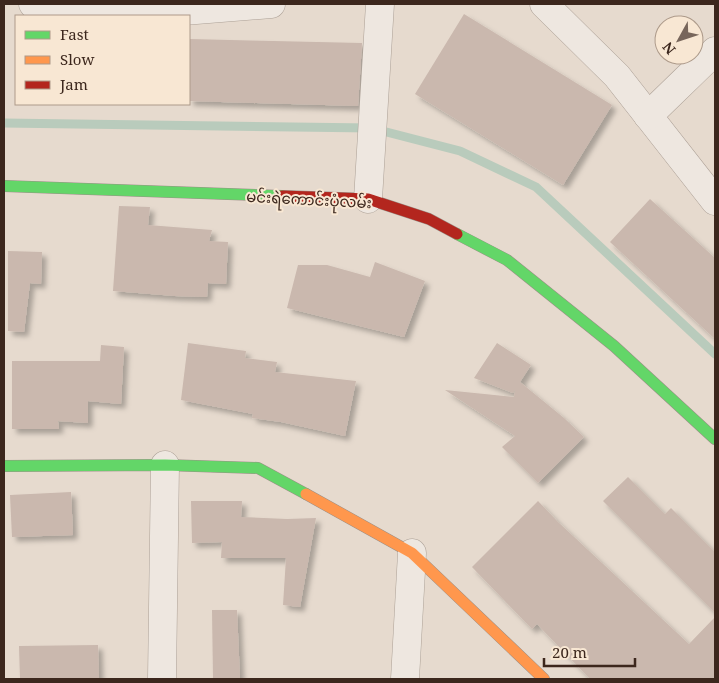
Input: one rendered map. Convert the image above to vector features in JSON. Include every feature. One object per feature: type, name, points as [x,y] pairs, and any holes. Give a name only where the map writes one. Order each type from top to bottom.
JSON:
[{"type":"street","points":[[34,4],[172,12],[271,4]]},
{"type":"street","points":[[368,199],[380,4]]},
{"type":"street","points":[[544,4],[617,76],[715,201]]},
{"type":"street","points":[[648,116],[715,51]]},
{"type":"street","name":"မင်းရဲကောင်းပုံလမ်း","points":[[4,186],[368,199],[429,219],[507,260],[614,346],[715,439]]},
{"type":"street","points":[[162,679],[165,465]]},
{"type":"street","points":[[4,466],[165,465],[258,468],[412,552],[544,679]]},
{"type":"street","points":[[405,679],[412,552]]},
{"type":"building","points":[[464,14],[612,105],[563,185],[415,94]]},
{"type":"building","points":[[190,39],[362,43],[358,106],[190,101]]},
{"type":"building","points":[[650,199],[715,258],[715,339],[610,242]]},
{"type":"building","points":[[119,206],[150,207],[148,225],[212,230],[209,241],[228,242],[226,284],[208,283],[207,297],[113,291]]},
{"type":"building","points":[[8,251],[42,252],[41,284],[30,283],[24,332],[8,331]]},
{"type":"building","points":[[375,262],[425,281],[404,337],[287,308],[298,265],[327,265],[370,277]]},
{"type":"building","points":[[188,343],[246,351],[245,358],[277,362],[275,372],[356,381],[345,436],[281,422],[252,418],[253,414],[181,400]]},
{"type":"building","points":[[497,343],[531,365],[520,382],[584,437],[538,483],[502,447],[515,436],[445,390],[514,397],[515,390],[513,393],[474,378]]},
{"type":"building","points":[[101,345],[124,347],[121,404],[88,401],[88,423],[58,421],[59,429],[12,429],[12,361],[100,361]]},
{"type":"building","points":[[628,477],[665,514],[671,508],[715,552],[715,613],[603,501]]},
{"type":"building","points":[[71,492],[73,535],[12,537],[10,495]]},
{"type":"building","points":[[191,501],[242,501],[241,517],[316,518],[300,607],[283,605],[286,558],[221,558],[222,542],[192,543]]},
{"type":"building","points":[[538,501],[689,644],[715,617],[715,679],[590,679],[537,624],[532,629],[472,567]]},
{"type":"building","points":[[212,610],[237,610],[240,679],[213,679]]},
{"type":"building","points":[[98,645],[99,679],[20,679],[19,646]]},
{"type":"waterway","points":[[4,123],[371,128],[460,151],[536,187],[715,354]]},
{"type":"traffic: fast","points":[[4,186],[282,196]]},
{"type":"traffic: fast","points":[[457,234],[507,260],[614,346],[715,439]]},
{"type":"traffic: fast","points":[[4,466],[165,465],[258,468],[306,494]]},
{"type":"traffic: slow","points":[[306,494],[412,553],[544,679]]},
{"type":"traffic: jam","points":[[282,196],[368,199],[429,219],[457,234]]}]
